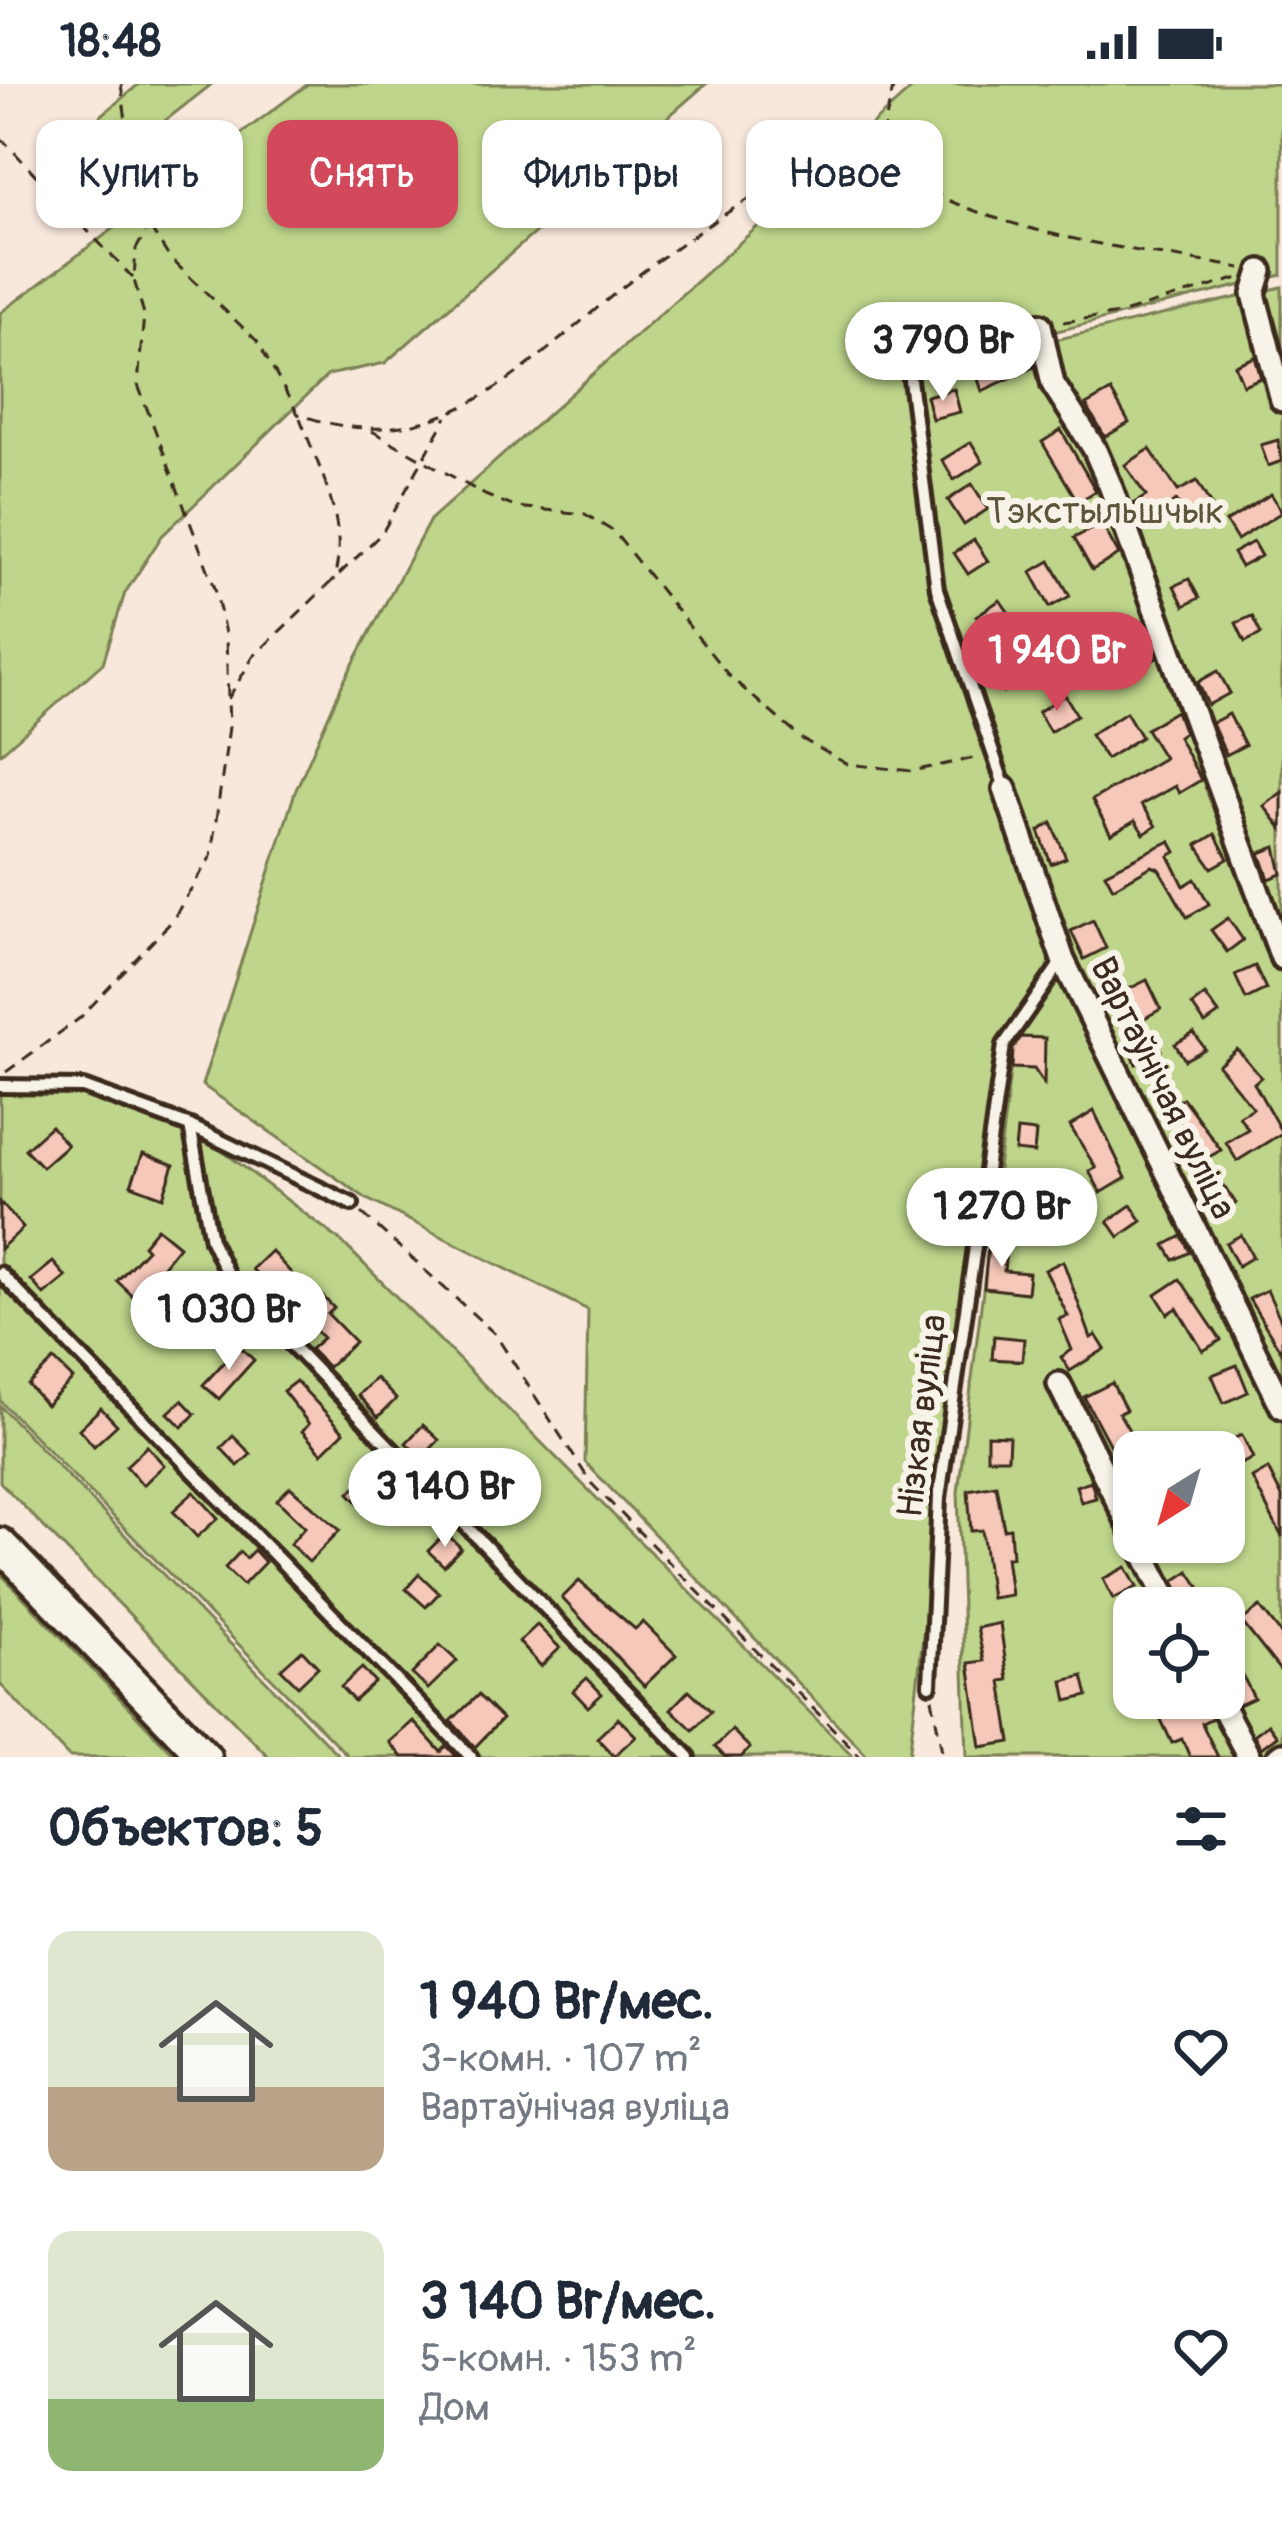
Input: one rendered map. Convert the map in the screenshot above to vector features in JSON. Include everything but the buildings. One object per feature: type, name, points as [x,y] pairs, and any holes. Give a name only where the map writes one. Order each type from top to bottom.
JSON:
[{"type":"main road","points":[[0,1544],[205,1757]]},
{"type":"street","points":[[1261,271],[1254,294],[1282,400]]},
{"type":"street","points":[[1040,325],[1054,384],[1094,448],[1110,484],[1282,958]]},
{"type":"street","name":"Вартаўнічая вуліца","points":[[1005,789],[1064,960],[1282,1407]]},
{"type":"street","points":[[1059,1384],[1113,1492]]},
{"type":"street","points":[[1229,1719],[1249,1757]]},
{"type":"lane","points":[[909,372],[937,590],[1005,789]]},
{"type":"lane","name":"Нізкая вуліца","points":[[930,1685],[939,1498],[1004,1045],[1064,960]]},
{"type":"lane","points":[[0,1086],[82,1088],[190,1126],[352,1204]]},
{"type":"lane","points":[[190,1126],[211,1240],[231,1282],[689,1757]]},
{"type":"lane","points":[[0,1273],[471,1757]]},
{"type":"path","points":[[121,84],[126,120]]},
{"type":"path","points":[[886,120],[894,84]]},
{"type":"path","points":[[0,137],[36,176]]},
{"type":"path","points":[[943,197],[1035,233],[1261,271]]},
{"type":"path","points":[[298,414],[352,431],[448,415],[498,390],[642,271],[746,204]]},
{"type":"path","points":[[85,228],[134,280]]},
{"type":"path","points":[[0,1077],[80,1018],[172,922],[211,856],[229,728],[226,638],[215,588],[138,385],[144,314],[134,280],[136,249],[147,228]]},
{"type":"path","points":[[149,228],[169,257],[257,341],[298,414],[327,489],[338,537],[341,556],[332,583]]},
{"type":"path","points":[[909,372],[918,362],[1040,325],[1119,314],[1261,271]]},
{"type":"path","points":[[226,702],[254,658],[382,533],[404,503],[421,460],[448,415]]},
{"type":"path","points":[[370,430],[515,507],[585,514],[614,532],[730,676],[802,739],[847,764],[912,771],[994,755]]},
{"type":"path","points":[[352,1204],[495,1334],[532,1384],[560,1443],[591,1483],[861,1757]]},
{"type":"path","points":[[930,1685],[943,1757]]},
{"type":"green space","points":[[139,84],[212,84],[166,120],[96,120]]},
{"type":"green space","points":[[308,84],[706,84],[665,120],[482,120],[482,228],[540,228],[385,363],[328,375],[162,536],[125,593],[103,663],[0,754],[0,313],[114,228],[243,228],[243,132]]},
{"type":"green space","name":"Тэкстыльшчык","points":[[917,84],[1282,84],[1282,275],[917,366],[909,373],[932,536],[917,372],[1282,287],[1282,1757],[967,1757],[958,1492],[1013,1048],[1070,958],[1004,1045],[939,1498],[909,1757],[869,1757],[585,1462],[588,1310],[367,1199],[202,1085],[295,792],[343,683],[430,520],[756,228],[943,228],[943,120],[877,120]]},
{"type":"green space","points":[[0,1086],[83,1087],[190,1126],[341,1241],[854,1757],[349,1757],[0,1401]]},
{"type":"green space","points":[[0,1406],[340,1757],[269,1757],[0,1482]]},
{"type":"green space","points":[[0,1573],[176,1757],[69,1757],[0,1684]]}]
